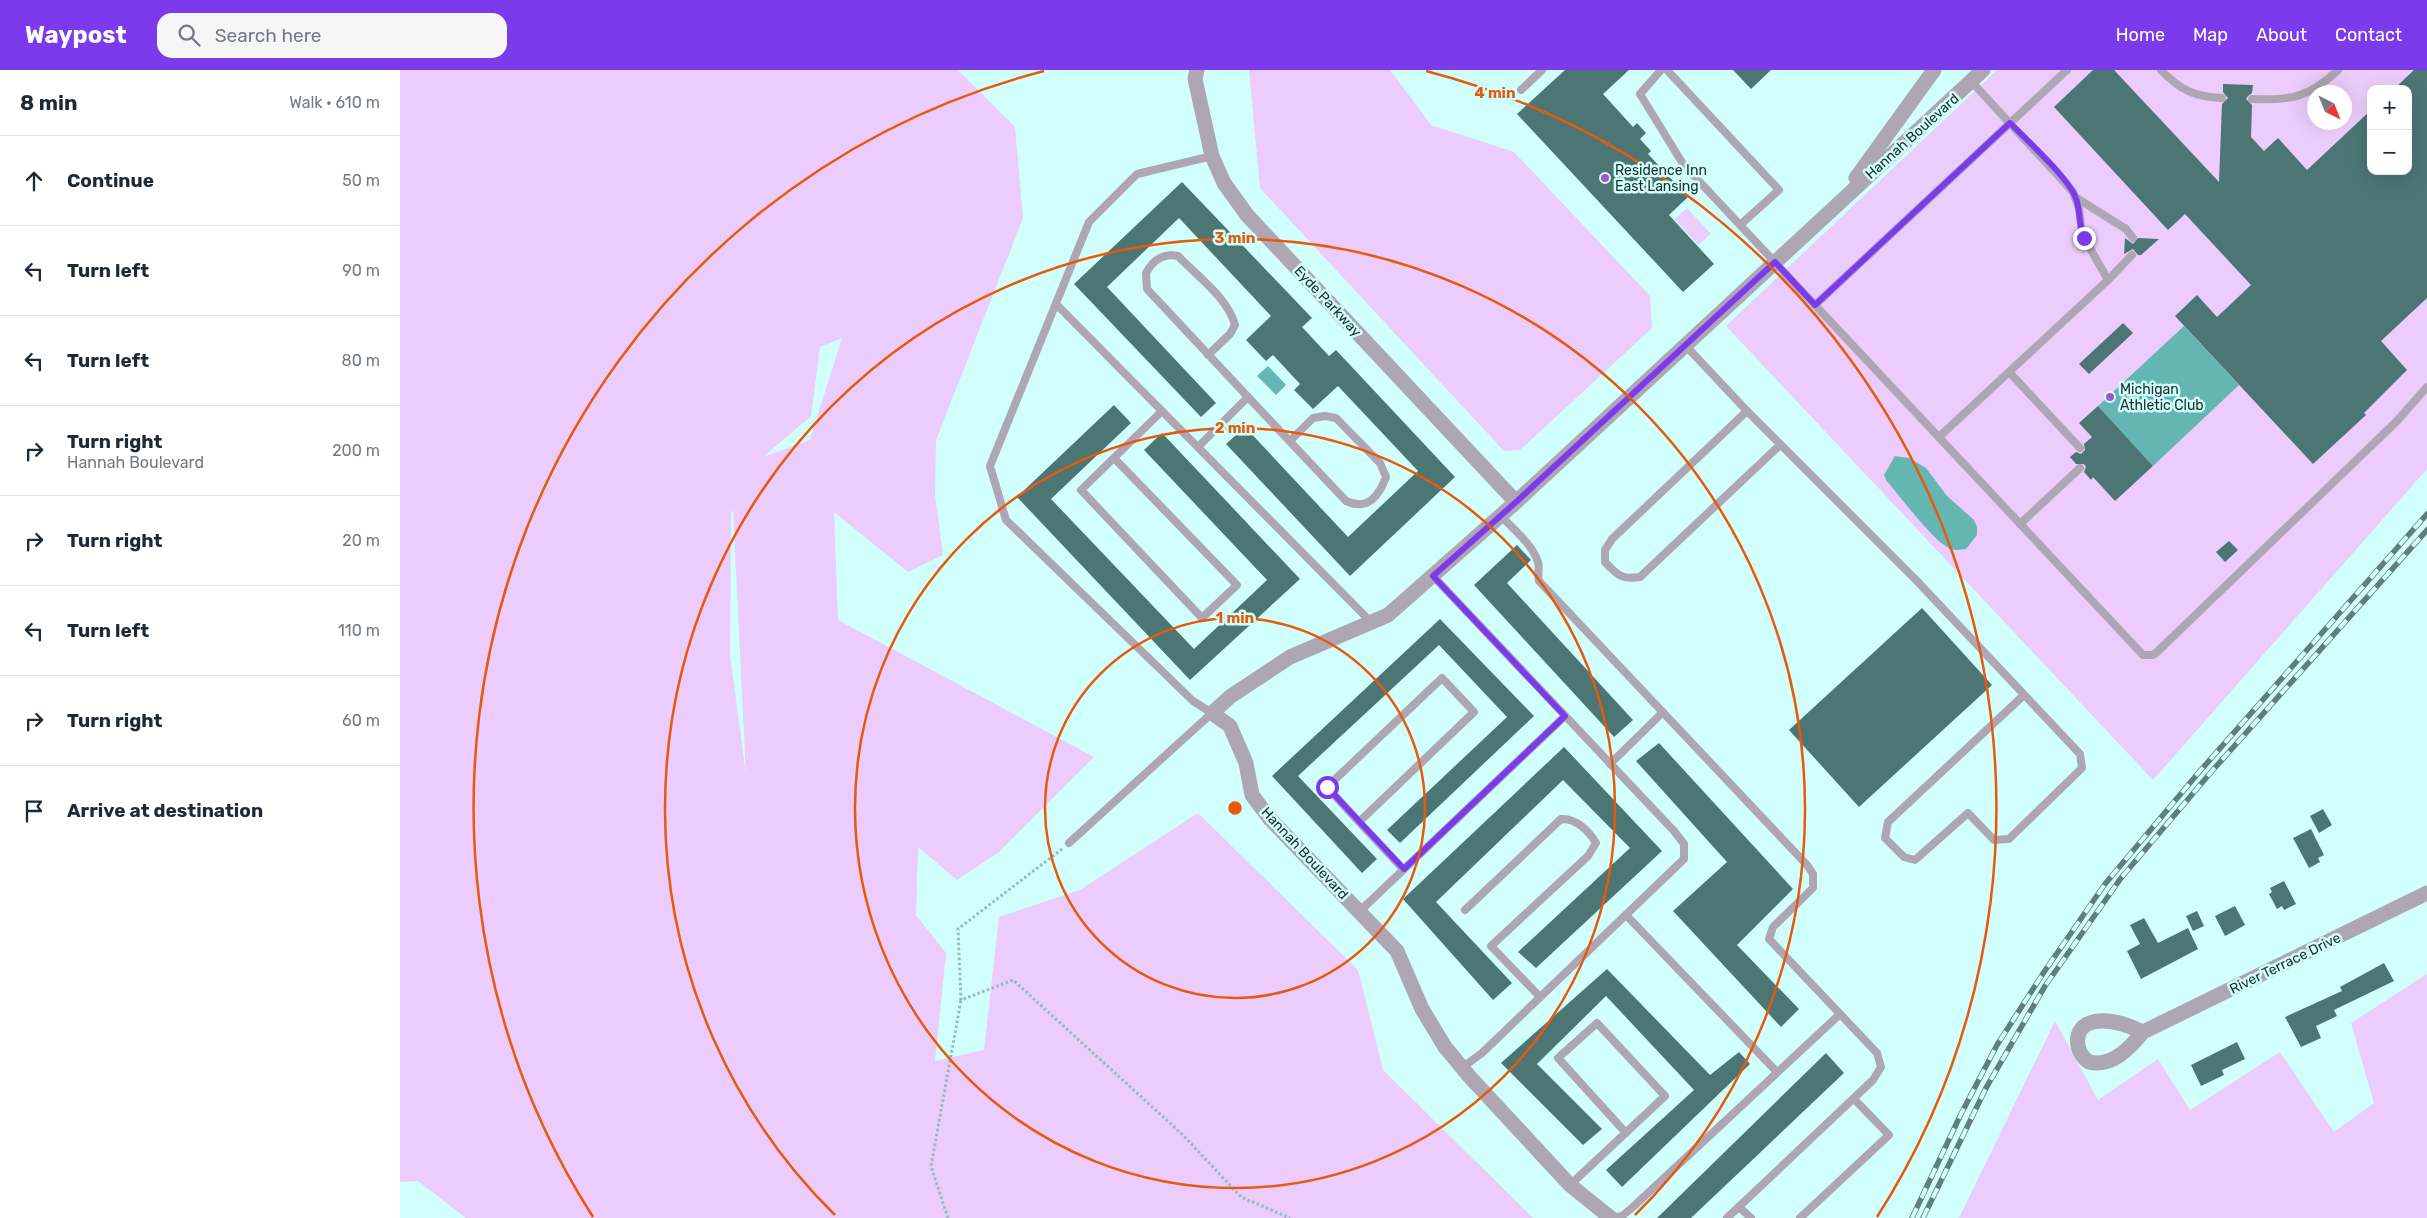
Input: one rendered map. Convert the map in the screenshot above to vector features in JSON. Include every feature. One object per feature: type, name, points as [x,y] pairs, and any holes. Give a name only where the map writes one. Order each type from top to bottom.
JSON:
[{"type":"street","name":"Eyde Parkway","points":[[1197,70],[1196,79],[1212,156],[1224,183],[1247,214],[1516,502]]},
{"type":"street","name":"Hannah Boulevard","points":[[1840,201],[1934,70]]},
{"type":"street","name":"Hannah Boulevard","points":[[1610,1218],[1570,1185],[1445,1046],[1422,1009],[1397,951],[1270,819],[1252,795],[1246,763],[1230,726],[1212,714],[1231,696],[1290,657],[1388,615],[1501,516],[1983,70]]},
{"type":"street","name":"River Terrace Drive","points":[[2143,1032],[2427,893]]},
{"type":"lane","points":[[1521,90],[1542,70]]},
{"type":"lane","points":[[1660,70],[1640,94],[1683,164],[2139,652],[2148,656],[2153,655],[2397,421],[2427,387]]},
{"type":"lane","points":[[1667,70],[1779,190],[1740,226]]},
{"type":"lane","points":[[1815,305],[2067,70]]},
{"type":"lane","points":[[2162,70],[2186,91],[2205,97],[2222,98]]},
{"type":"lane","points":[[2252,99],[2284,100],[2300,96],[2315,89],[2338,70]]},
{"type":"lane","points":[[1971,81],[2066,183],[2075,197],[2082,234],[2108,280]]},
{"type":"lane","points":[[1069,843],[1212,714],[1193,700],[1006,520],[990,466],[1089,222],[1137,174],[1212,156]]},
{"type":"lane","points":[[2075,197],[2126,229],[2133,238]]},
{"type":"lane","points":[[1208,355],[1230,334],[1235,326],[1232,314],[1178,256],[1170,254],[1158,259],[1146,273],[1147,289],[1208,355],[1346,501],[1356,506],[1367,503],[1381,492],[1386,477],[1380,463],[1336,418],[1325,416],[1313,418],[1290,441]]},
{"type":"lane","points":[[1939,437],[2108,280],[2132,255]]},
{"type":"lane","points":[[1056,304],[1371,622]]},
{"type":"lane","points":[[1685,345],[1780,445],[1916,580],[2080,754],[2082,768],[2009,839],[1994,840],[1968,813],[1915,860],[1904,857],[1885,838],[1888,822],[2024,696]]},
{"type":"lane","points":[[2009,372],[2080,448]]},
{"type":"lane","points":[[1198,447],[1248,397]]},
{"type":"lane","points":[[1114,458],[1237,586],[1202,618],[1081,490],[1162,411]]},
{"type":"lane","points":[[1747,411],[1612,539],[1605,550],[1605,562],[1614,572],[1626,579],[1640,577],[1780,445]]},
{"type":"lane","points":[[2020,524],[2080,468]]},
{"type":"lane","points":[[1501,516],[1536,556],[1540,566],[1537,574],[1540,582],[1807,865],[1813,874],[1813,888],[1773,926],[1769,939],[1877,1053],[1881,1067],[1873,1080],[1855,1100],[1727,1218]]},
{"type":"lane","points":[[1433,576],[1674,831],[1684,844],[1684,859],[1482,1053],[1463,1067]]},
{"type":"lane","points":[[1359,822],[1474,712],[1442,678],[1327,787],[1359,822],[1404,869]]},
{"type":"lane","points":[[1610,764],[1663,712]]},
{"type":"lane","points":[[1360,911],[1565,716]]},
{"type":"lane","points":[[1465,910],[1561,819],[1566,818],[1581,825],[1592,835],[1596,843],[1588,856],[1491,946],[1540,997]]},
{"type":"lane","points":[[1626,915],[1776,1072]]},
{"type":"lane","points":[[1610,1218],[1622,1216],[1628,1212],[1840,1014]]},
{"type":"lane","points":[[1570,1185],[1626,1133],[1665,1096],[1597,1024],[1558,1058],[1626,1133]]},
{"type":"lane","points":[[1800,1218],[1889,1135],[1855,1100]]},
{"type":"lane","points":[[1739,1207],[1751,1218]]},
{"type":"path","points":[[948,1218],[931,1166],[961,1000],[958,929],[1069,843]]},
{"type":"path","points":[[961,1000],[1013,980],[1183,1134],[1242,1197],[1290,1218]]},
{"type":"shaded area","points":[[400,70],[958,70],[1015,127],[1023,218],[936,440],[935,494],[943,555],[908,572],[834,512],[838,620],[1094,757],[999,852],[957,880],[918,847],[916,915],[946,953],[935,1061],[984,1050],[999,917],[1080,890],[1198,813],[1358,970],[1383,1070],[1533,1218],[466,1218],[418,1181],[400,1182]],"holes":[[[842,338],[810,440],[763,457],[811,416],[820,347]],[[733,510],[746,775],[730,655],[731,513]]]},
{"type":"shaded area","points":[[1249,70],[1390,70],[1431,125],[1514,152],[1650,296],[1652,328],[1520,450],[1504,451],[1260,188]]},
{"type":"shaded area","name":"Michigan Athletic Club","points":[[1997,70],[2427,70],[2427,469],[2153,780],[1726,326]]},
{"type":"shaded area","points":[[1687,208],[1711,234],[1698,245],[1675,219]]},
{"type":"shaded area","points":[[2427,974],[2427,1218],[1959,1218],[2055,1021],[2098,1100],[2158,1059],[2190,1110],[2280,1052],[2334,1132],[2374,1103],[2351,1023]]},
{"type":"water","points":[[2184,326],[2239,385],[2153,466],[2098,406]]},
{"type":"water","points":[[1268,366],[1286,385],[1276,395],[1257,376]]},
{"type":"water","points":[[1895,456],[1909,458],[1926,468],[1947,496],[1974,520],[1977,527],[1977,535],[1966,549],[1952,549],[1940,542],[1924,526],[1886,480],[1884,475]]},
{"type":"building","name":"Residence Inn East Lansing","points":[[1565,70],[1629,70],[1603,94],[1633,127],[1637,123],[1646,133],[1640,139],[1651,151],[1648,154],[1688,197],[1669,215],[1714,264],[1683,292],[1517,114]]},
{"type":"building","points":[[1733,70],[1771,70],[1751,89]]},
{"type":"building","points":[[2093,70],[2114,70],[2219,182],[2222,104],[2228,98],[2223,92],[2223,84],[2253,85],[2252,93],[2246,99],[2252,105],[2251,137],[2264,151],[2278,138],[2307,170],[2350,130],[2352,130],[2367,114],[2367,175],[2412,175],[2412,85],[2398,85],[2414,70],[2427,70],[2427,298],[2381,341],[2407,370],[2364,413],[2366,415],[2313,464],[2175,316],[2197,295],[2217,317],[2251,285],[2185,214],[2168,230],[2054,107]]},
{"type":"building","points":[[1182,182],[1312,318],[1302,327],[1329,356],[1336,350],[1455,477],[1350,576],[1226,444],[1245,427],[1348,537],[1418,471],[1338,386],[1313,409],[1294,390],[1300,384],[1273,355],[1266,361],[1246,340],[1271,316],[1179,218],[1107,287],[1216,403],[1201,417],[1074,284]]},
{"type":"building","points":[[2125,238],[2133,244],[2138,238],[2159,239],[2141,255],[2138,255],[2133,249],[2124,254]]},
{"type":"building","points":[[2123,323],[2133,333],[2089,374],[2079,364]]},
{"type":"building","points":[[1114,405],[1131,423],[1051,499],[1194,649],[1267,580],[1144,450],[1162,433],[1300,579],[1190,680],[1017,497]]},
{"type":"building","points":[[2098,406],[2153,466],[2115,501],[2093,477],[2091,480],[2084,472],[2086,467],[2084,464],[2076,464],[2070,457],[2076,452],[2081,454],[2085,450],[2084,444],[2092,437],[2079,423]]},
{"type":"building","points":[[2229,541],[2238,550],[2225,562],[2216,552]]},
{"type":"building","points":[[1517,545],[1531,560],[1507,583],[1633,720],[1614,737],[1474,585]]},
{"type":"building","points":[[1922,608],[1992,685],[1859,807],[1789,730]]},
{"type":"building","points":[[1440,619],[1534,716],[1400,843],[1387,830],[1507,717],[1439,645],[1298,776],[1377,859],[1362,873],[1272,776]]},
{"type":"building","points":[[1659,743],[1793,889],[1737,945],[1799,1009],[1781,1027],[1673,911],[1727,862],[1636,761]]},
{"type":"building","points":[[1564,747],[1662,851],[1536,968],[1518,952],[1630,848],[1563,780],[1436,902],[1512,983],[1493,1000],[1403,899]]},
{"type":"building","points":[[2323,809],[2332,825],[2319,833],[2310,816]]},
{"type":"building","points":[[2311,829],[2324,855],[2318,858],[2320,862],[2309,868],[2293,838]]},
{"type":"building","points":[[2284,881],[2296,904],[2284,910],[2282,906],[2277,909],[2269,894],[2272,892],[2270,888]]},
{"type":"building","points":[[2235,906],[2245,925],[2225,936],[2215,916]]},
{"type":"building","points":[[2197,911],[2204,926],[2193,931],[2186,916]]},
{"type":"building","points":[[2144,918],[2158,943],[2188,928],[2198,949],[2141,979],[2127,951],[2140,944],[2130,925]]},
{"type":"building","points":[[2384,963],[2394,981],[2334,1010],[2337,1016],[2316,1026],[2321,1038],[2301,1047],[2285,1017],[2342,991],[2340,987]]},
{"type":"building","points":[[1607,969],[1710,1075],[1739,1052],[1750,1064],[1622,1187],[1606,1170],[1694,1090],[1606,996],[1537,1064],[1602,1129],[1583,1145],[1501,1063]]},
{"type":"building","points":[[2237,1042],[2245,1059],[2222,1070],[2224,1075],[2201,1086],[2191,1065]]},
{"type":"building","points":[[1826,1053],[1844,1073],[1691,1218],[1657,1218]]},
{"type":"railway","points":[[1912,1218],[1961,1114],[1997,1045],[2044,972],[2105,884],[2200,771],[2427,514]]},
{"type":"railway","points":[[1923,1218],[1986,1088],[2045,986],[2121,878],[2212,771],[2427,530]]},
{"type":"place","name":"Residence Inn East Lansing","points":[[1605,178]]},
{"type":"place","name":"Michigan Athletic Club","points":[[2110,397]]},
{"type":"route","points":[[1327,787],[1404,869],[1565,716],[1433,576],[1516,502],[1775,262],[1815,305],[2010,123],[2073,192],[2079,208],[2084,238]]}]
